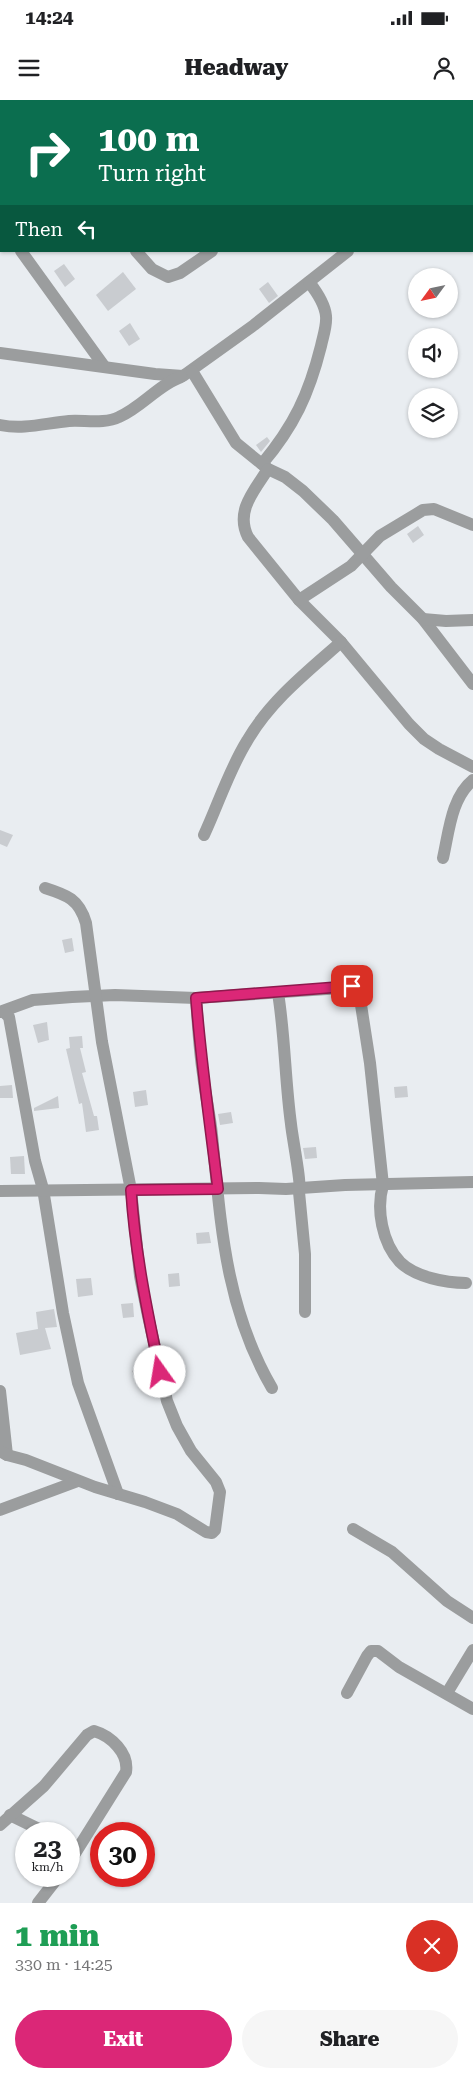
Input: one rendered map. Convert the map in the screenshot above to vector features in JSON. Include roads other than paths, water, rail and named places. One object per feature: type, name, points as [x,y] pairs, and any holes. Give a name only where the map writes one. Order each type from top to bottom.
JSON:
[{"type":"street","points":[[22,252],[104,366]]},
{"type":"street","points":[[137,252],[152,268],[168,278],[180,273],[211,252]]},
{"type":"street","points":[[0,425],[25,427],[70,421],[118,418],[168,382],[187,374],[347,252]]},
{"type":"street","points":[[308,282],[320,298],[326,315],[319,352],[308,392],[301,408],[265,466],[244,508],[244,528],[248,537],[299,600],[342,642],[388,700],[424,739],[473,767]]},
{"type":"street","points":[[0,353],[156,374],[187,374]]},
{"type":"street","points":[[187,374],[236,443],[265,466],[285,477],[303,491],[333,520],[392,588],[423,619],[473,684]]},
{"type":"street","points":[[299,600],[351,566],[368,546],[380,536],[423,510],[434,509],[473,525]]},
{"type":"street","points":[[423,619],[446,622],[473,620]]},
{"type":"street","points":[[204,836],[246,742],[259,723],[291,686],[342,642]]},
{"type":"street","points":[[443,858],[456,802],[463,790],[473,780]]},
{"type":"street","points":[[0,1391],[3,1453],[78,1481],[177,1514],[206,1532],[212,1533],[215,1530],[220,1492],[216,1482],[191,1451],[177,1426],[167,1401],[140,1276],[133,1226],[131,1190],[102,1042],[86,923],[81,909],[74,900],[45,888]]},
{"type":"street","points":[[2,1012],[33,1000],[97,996],[196,998],[356,987],[359,992],[369,1055],[383,1185],[379,1198],[379,1217],[383,1230],[399,1261],[406,1267],[454,1283],[466,1283]]},
{"type":"street","points":[[278,993],[284,1036],[290,1122],[301,1187],[299,1192],[305,1254],[305,1312]]},
{"type":"street","points":[[196,998],[202,1074],[210,1116],[227,1262],[239,1316],[258,1364],[272,1388]]},
{"type":"street","points":[[2,1012],[9,1017],[35,1161],[43,1190],[50,1243],[78,1383],[118,1494]]},
{"type":"street","points":[[0,1191],[218,1189],[383,1185],[416,1182],[473,1182]]},
{"type":"street","points":[[0,1510],[78,1481]]},
{"type":"street","points":[[353,1529],[392,1552],[447,1601],[473,1618]]},
{"type":"street","points":[[348,1693],[371,1650],[378,1651],[398,1666],[473,1709]]},
{"type":"street","points":[[447,1693],[473,1650]]},
{"type":"street","points":[[0,1825],[44,1786],[87,1735],[94,1731],[102,1733],[118,1747],[125,1758],[126,1772],[108,1803],[80,1838]]},
{"type":"street","points":[[10,1815],[25,1822]]},
{"type":"street","points":[[38,1903],[50,1887]]}]
